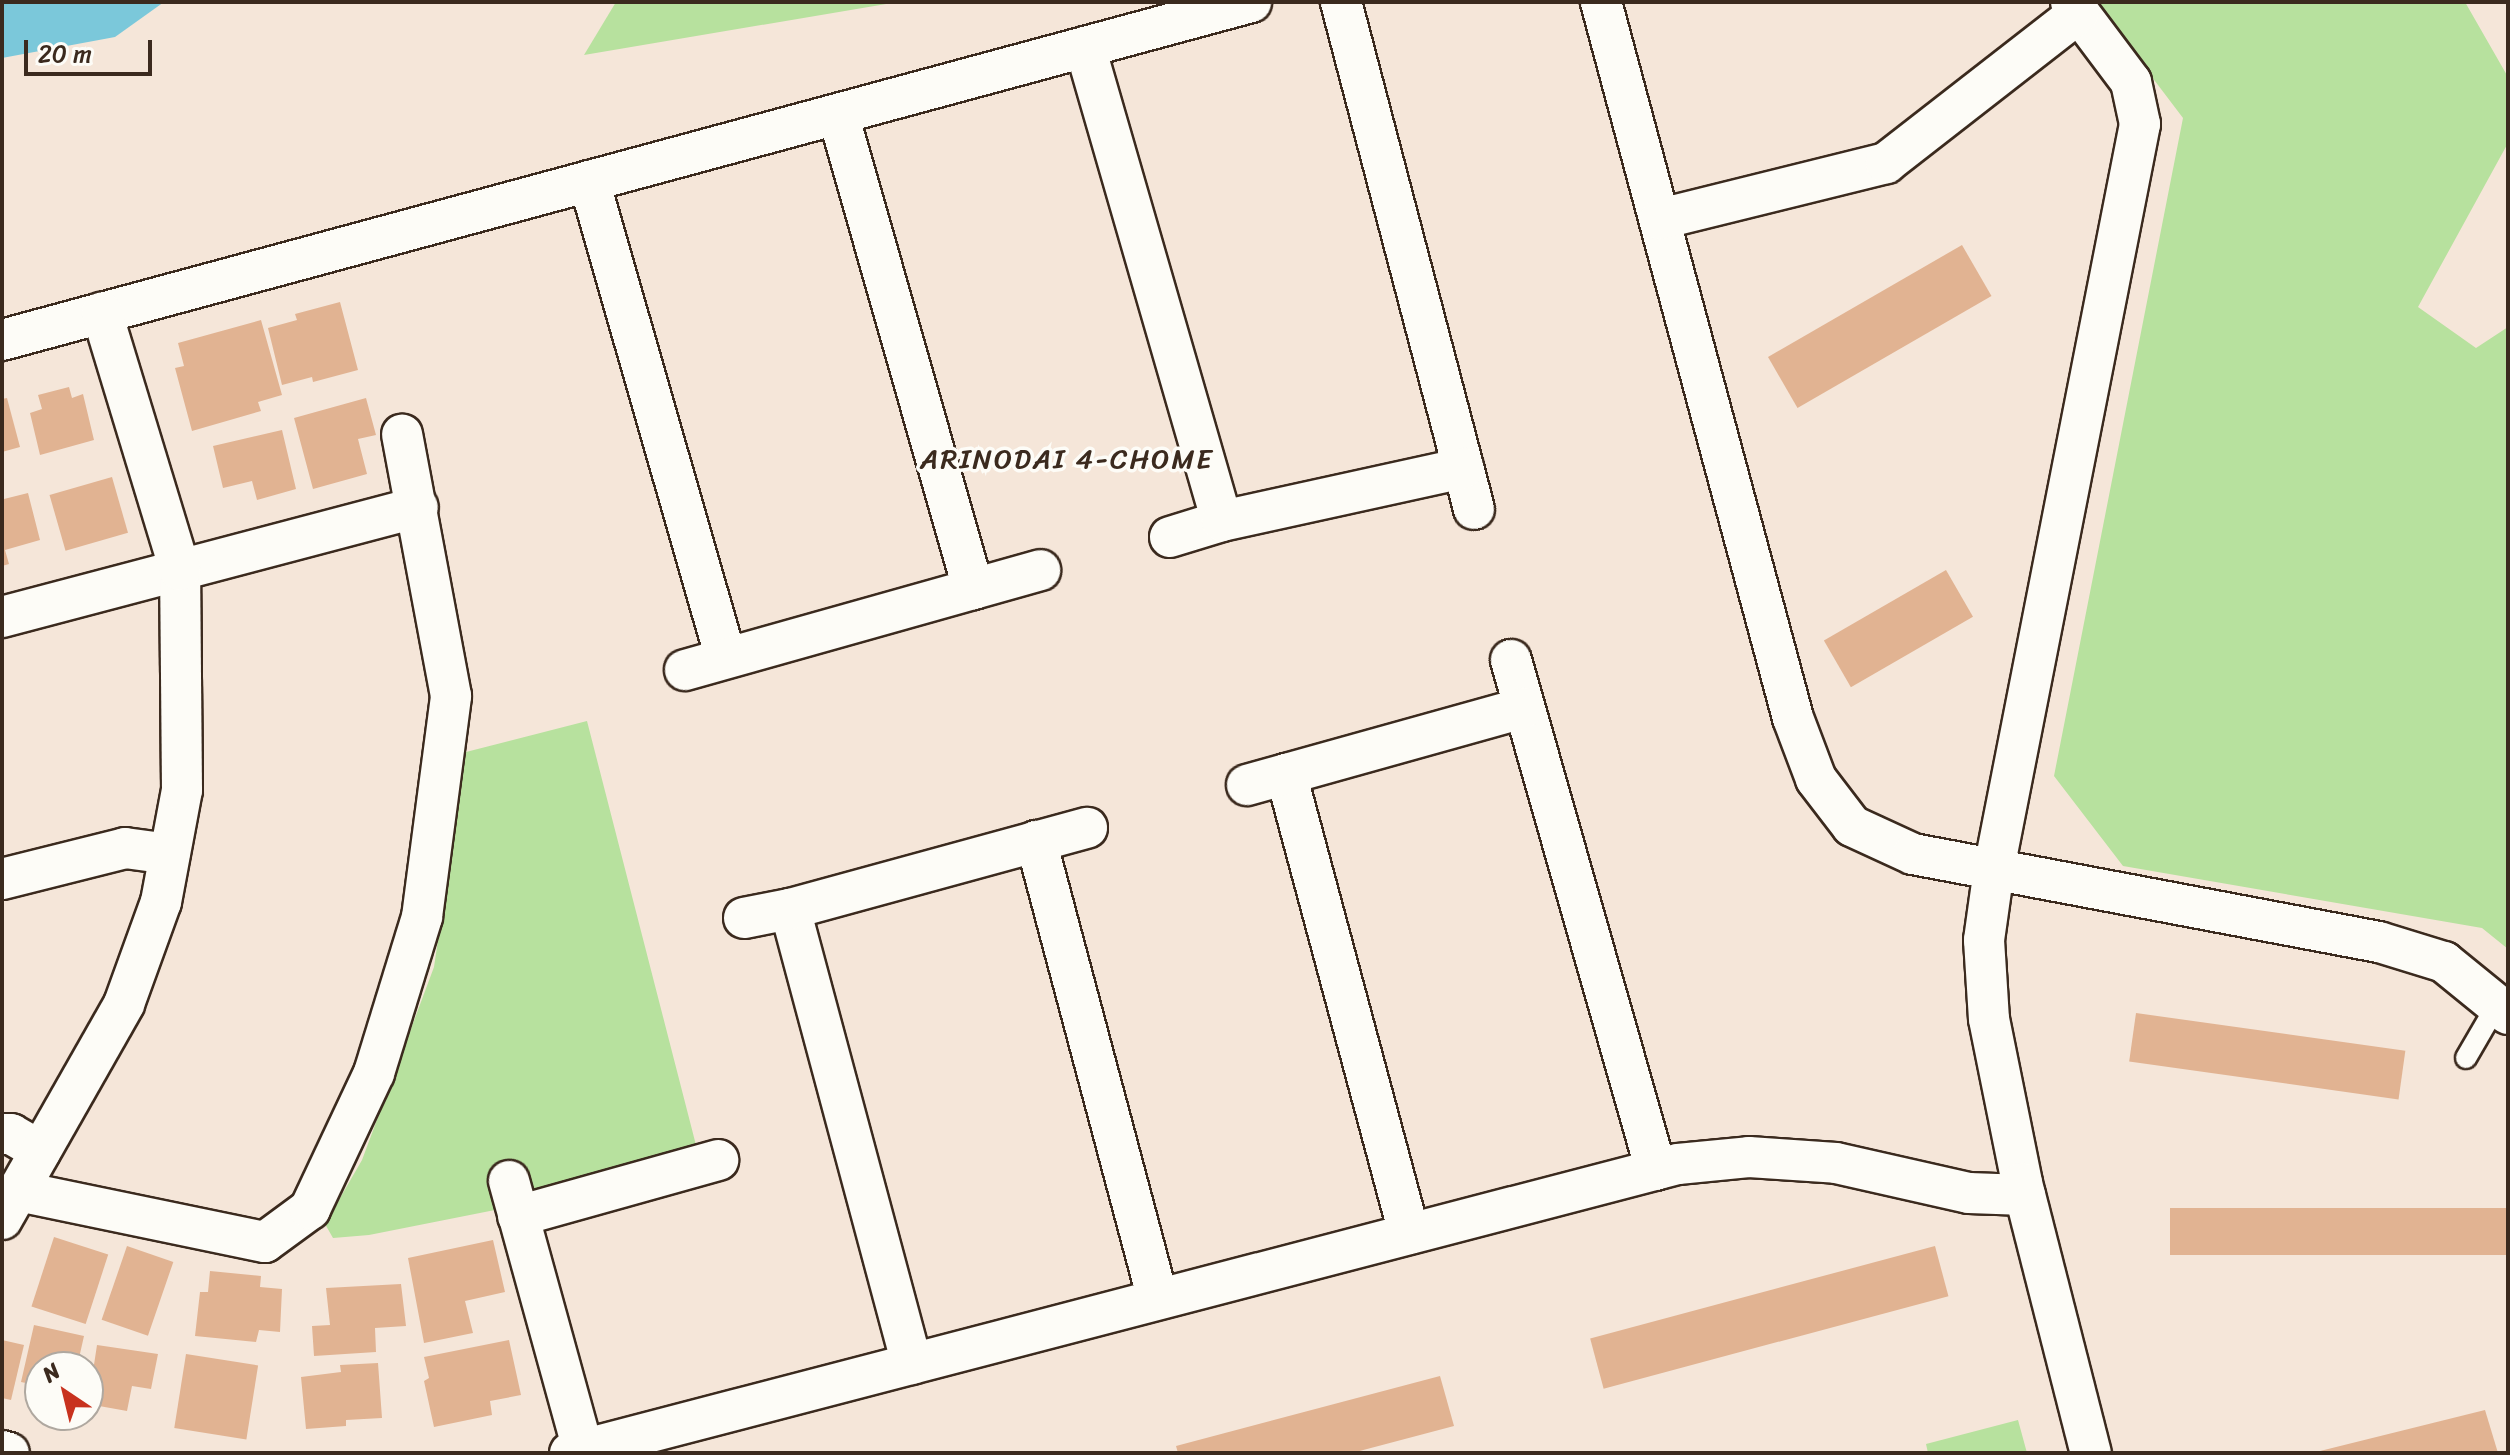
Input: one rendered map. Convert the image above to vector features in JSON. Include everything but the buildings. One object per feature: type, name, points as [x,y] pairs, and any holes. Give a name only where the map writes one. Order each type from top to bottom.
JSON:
[{"type":"street","points":[[2,340],[1251,2]]},
{"type":"street","points":[[1341,2],[1474,509]]},
{"type":"street","points":[[1601,2],[1793,718],[1816,779],[1852,826],[1913,854],[2379,942],[2444,962],[2503,1008]]},
{"type":"street","points":[[1660,219],[1886,163],[2075,8],[2131,82],[2140,124],[1994,869],[1984,940],[1989,1019],[2025,1195],[2091,1453]]},
{"type":"street","points":[[1085,47],[1222,521]]},
{"type":"street","points":[[838,114],[973,589]]},
{"type":"street","points":[[589,181],[726,658]]},
{"type":"street","points":[[102,313],[180,570],[182,790],[161,902],[124,1004],[10,1205],[265,1242],[310,1209],[374,1073],[422,917],[451,696],[418,507],[402,435]]},
{"type":"street","points":[[1170,537],[1222,521],[1463,468]]},
{"type":"street","points":[[2,617],[418,507]]},
{"type":"street","points":[[685,670],[1040,570]]},
{"type":"street","points":[[1511,660],[1656,1170]]},
{"type":"street","points":[[1247,785],[1523,708]]},
{"type":"street","points":[[1286,774],[1409,1234]]},
{"type":"street","points":[[744,918],[790,909],[1087,828]]},
{"type":"street","points":[[1036,841],[1158,1299]]},
{"type":"street","points":[[2,879],[125,848],[170,854]]},
{"type":"street","points":[[790,909],[912,1364]]},
{"type":"street","points":[[2,1134],[11,1134],[41,1151]]},
{"type":"street","points":[[718,1160],[514,1198],[579,1452],[1656,1170],[1749,1157],[1836,1163],[1969,1193],[2025,1195]]},
{"type":"street","points":[[2,1451],[9,1453]]},
{"type":"lane","points":[[2466,1058],[2503,1008]]},
{"type":"green space","points":[[616,2],[898,2],[584,55]]},
{"type":"green space","points":[[2095,2],[2465,2],[2508,77],[2508,143],[2418,307],[2476,348],[2508,327],[2508,949],[2482,928],[2123,866],[2054,776],[2183,118]]},
{"type":"green space","points":[[587,721],[697,1149],[500,1209],[369,1235],[333,1238],[325,1224],[362,1160],[434,967],[466,752]]},
{"type":"green space","points":[[2018,1420],[2027,1453],[1928,1453],[1926,1444]]},
{"type":"water","points":[[2,2],[164,2],[115,37],[2,58]]},
{"type":"district","name":"ARINODAI 4-CHOME","points":[[1067,459]]}]
